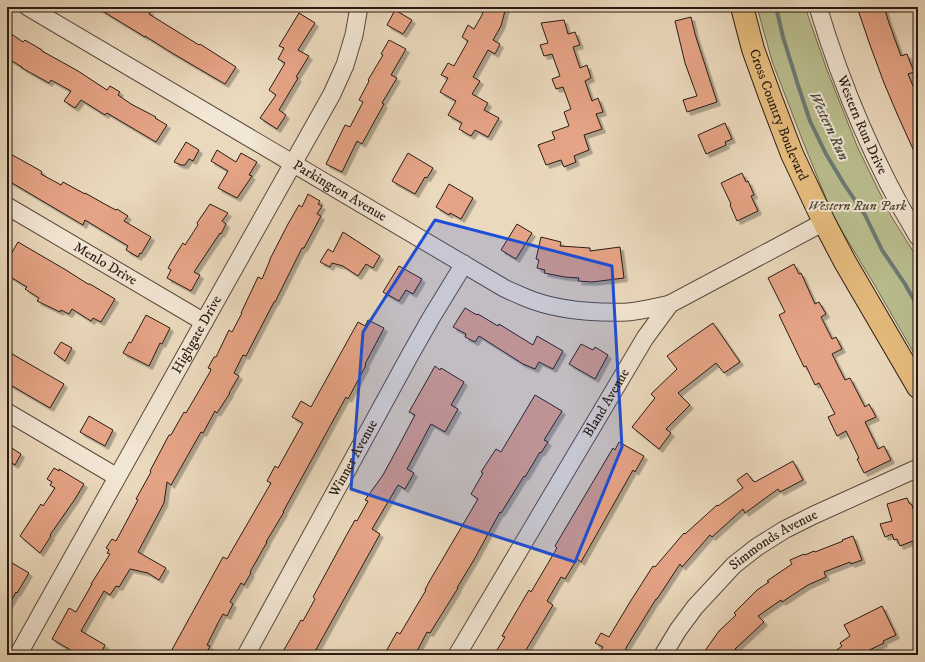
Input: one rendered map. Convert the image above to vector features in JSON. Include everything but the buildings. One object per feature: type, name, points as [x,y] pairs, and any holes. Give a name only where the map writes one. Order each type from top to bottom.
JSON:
[{"type":"main road","name":"Cross Country Boulevard","points":[[742,7],[753,49],[792,154],[824,222],[845,262],[918,387]]},
{"type":"street","name":"Parkington Avenue","points":[[28,7],[504,288],[540,303],[583,311],[629,312],[670,304]]},
{"type":"street","name":"Highgate Drive","points":[[18,655],[332,94],[345,65],[354,36],[359,7]]},
{"type":"street","name":"Western Run Drive","points":[[818,7],[826,34],[862,129],[905,216],[918,237]]},
{"type":"street","name":"Menlo Drive","points":[[7,206],[204,322]]},
{"type":"street","name":"Bland Avenue","points":[[457,655],[645,338],[670,304],[824,222]]},
{"type":"street","name":"Winner Avenue","points":[[246,655],[410,354],[464,264]]},
{"type":"street","points":[[7,412],[118,477]]},
{"type":"street","name":"Simmonds Avenue","points":[[663,655],[678,630],[695,607],[734,565],[758,547],[784,530],[814,515],[918,468]]},
{"type":"highlighted area","points":[[435,220],[612,266],[622,447],[575,562],[351,489],[363,332]]},
{"type":"green space","name":"Western Run Park","points":[[757,7],[805,7],[827,70],[857,146],[891,216],[918,259],[918,360],[834,218],[772,61]]},
{"type":"waterway","name":"Western Run","points":[[776,7],[783,37],[810,121],[826,154],[865,215],[882,250],[905,284],[918,307]]}]
